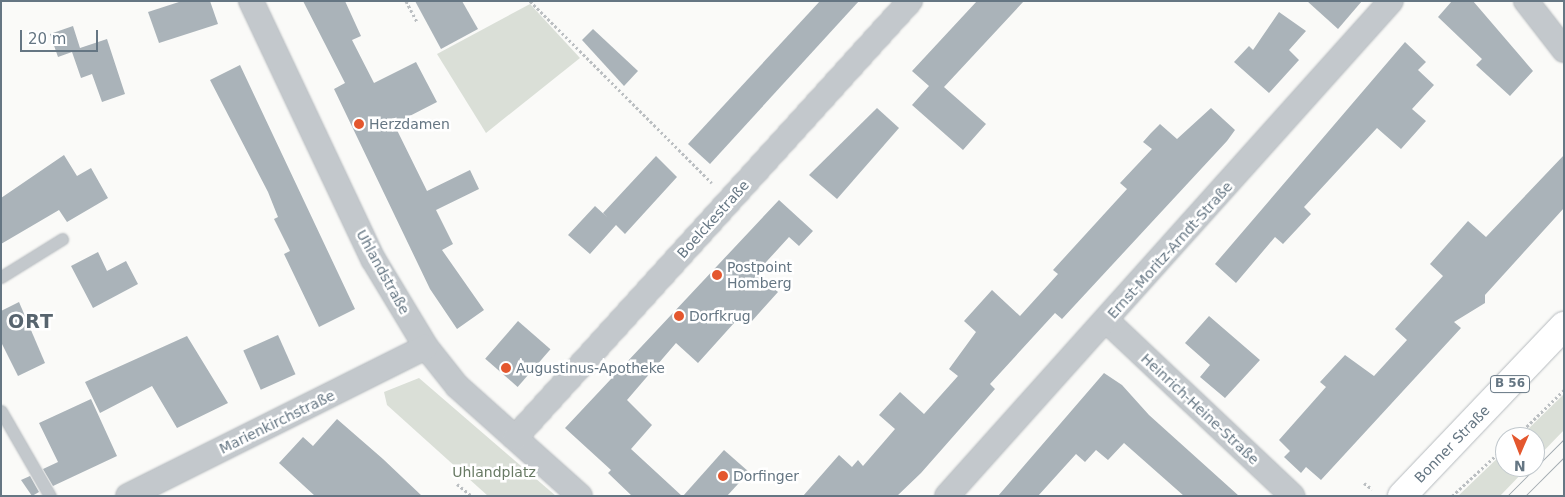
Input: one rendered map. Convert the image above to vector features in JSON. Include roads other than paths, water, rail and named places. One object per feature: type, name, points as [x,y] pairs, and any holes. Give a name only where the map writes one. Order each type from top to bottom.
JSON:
[{"type":"main road","name":"Bonner Straße","points":[[1402,496],[1564,326]]},
{"type":"street","name":"Uhlandstraße","points":[[251,1],[373,259],[426,347],[457,386],[580,496]]},
{"type":"street","name":"Boelckestraße","points":[[515,438],[910,1]]},
{"type":"street","name":"Ernst-Moritz-Arndt-Straße","points":[[947,496],[1107,321],[1391,1]]},
{"type":"street","points":[[1534,4],[1564,50]]},
{"type":"street","name":"Heinrich-Heine-Straße","points":[[1107,321],[1293,496]]},
{"type":"street","name":"Marienkirchstraße","points":[[128,496],[426,347]]},
{"type":"lane","points":[[1,277],[62,239]]},
{"type":"lane","points":[[1,411],[50,496]]},
{"type":"tram line","points":[[1507,496],[1564,439]]},
{"type":"tram line","points":[[1525,496],[1564,457]]},
{"type":"place","name":"Herzdamen","points":[[359,124]]},
{"type":"place","name":"Postpoint Homberg","points":[[717,275]]},
{"type":"place","name":"Dorfkrug","points":[[679,316]]},
{"type":"place","name":"Augustinus-Apotheke","points":[[506,368]]},
{"type":"place","name":"Dorfinger","points":[[723,476]]},
{"type":"district","name":"ORT","points":[[31,322]]},
{"type":"park label","name":"Uhlandplatz","points":[[494,472]]}]
